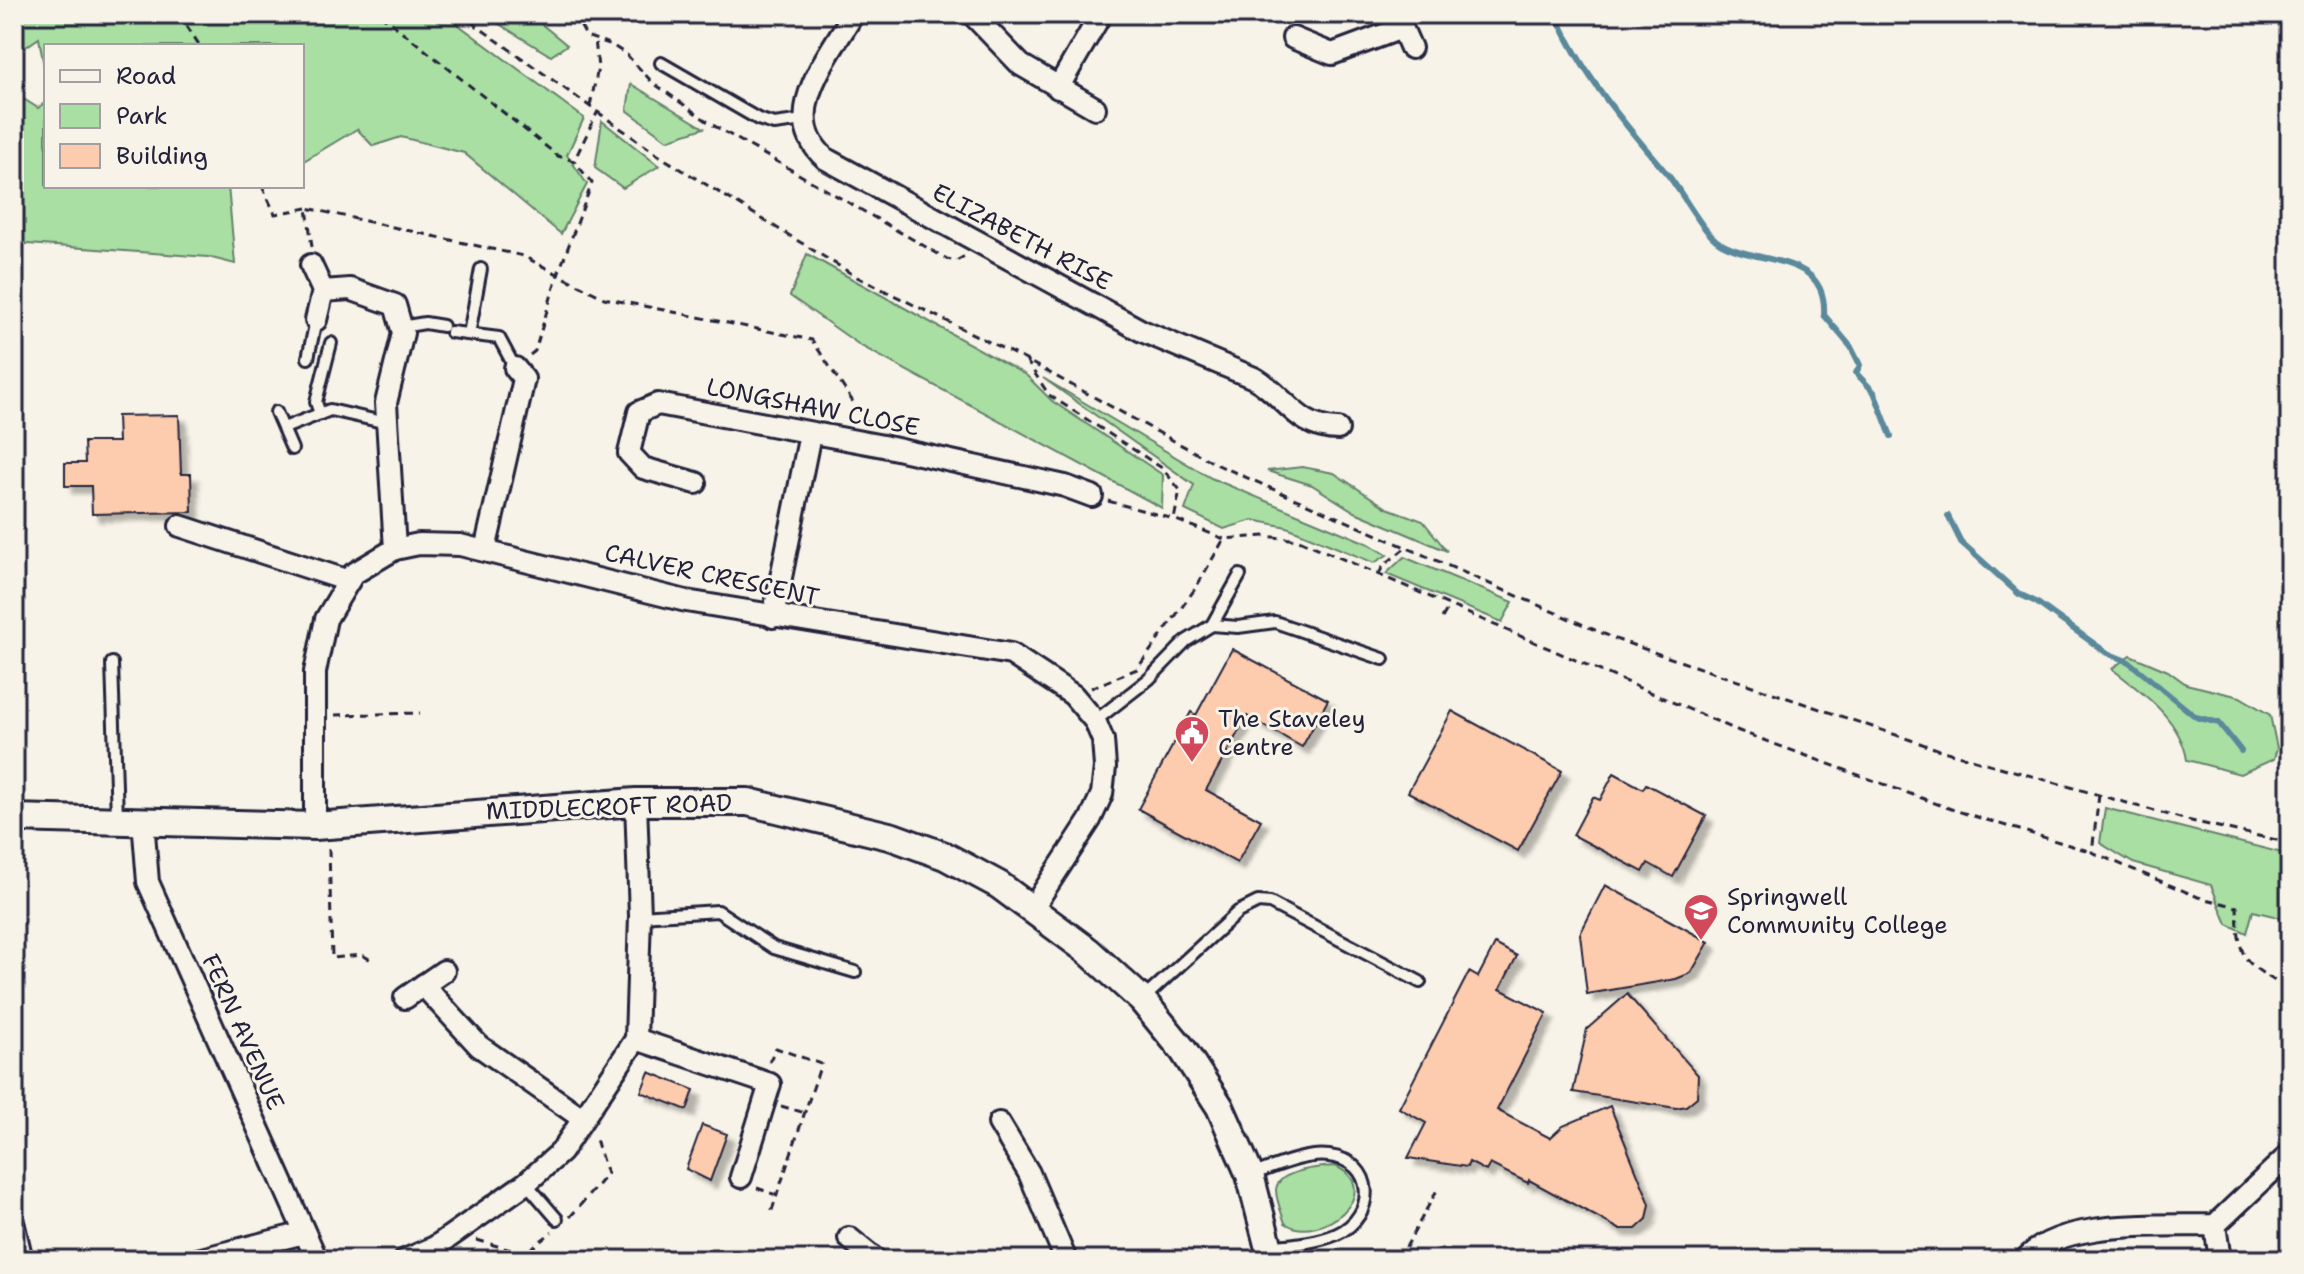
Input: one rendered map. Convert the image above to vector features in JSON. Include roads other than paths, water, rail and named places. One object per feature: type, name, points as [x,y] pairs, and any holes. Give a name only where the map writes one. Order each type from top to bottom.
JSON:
[{"type":"street","points":[[804,120],[803,108],[811,88],[853,14]]},
{"type":"street","points":[[972,14],[1021,65],[1095,108]]},
{"type":"street","points":[[1058,88],[1101,14]]},
{"type":"street","points":[[1293,38],[1314,50],[1332,54],[1399,21],[1411,48]]},
{"type":"street","name":"ELIZABETH RISE","points":[[804,120],[813,147],[826,159],[1142,331],[1266,384],[1296,416],[1312,425],[1338,429]]},
{"type":"street","points":[[311,265],[323,291],[316,320]]},
{"type":"street","points":[[323,291],[350,289],[395,305],[401,327],[386,403],[395,549]]},
{"type":"street","points":[[485,550],[524,379],[515,368]]},
{"type":"street","name":"LONGSHAW CLOSE","points":[[696,483],[643,468],[629,453],[639,412],[658,404],[883,446],[1065,486],[1092,496]]},
{"type":"street","points":[[773,617],[810,434]]},
{"type":"street","points":[[180,526],[349,581]]},
{"type":"street","name":"CALVER CRESCENT","points":[[322,826],[315,672],[326,619],[353,574],[395,549],[419,544],[485,550],[686,601],[1011,654],[1073,695],[1095,721],[1103,740],[1105,767],[1102,794],[1090,820],[1032,909]]},
{"type":"street","points":[[405,1260],[435,1247],[526,1183],[561,1152],[636,1039],[640,916],[636,802]]},
{"type":"street","name":"MIDDLECROFT ROAD","points":[[14,818],[322,826],[636,802],[748,802],[893,837],[945,856],[999,885],[1088,951],[1142,1000],[1183,1050],[1220,1107],[1250,1175],[1271,1253]]},
{"type":"street","name":"FERN AVENUE","points":[[130,820],[148,882],[317,1260]]},
{"type":"street","points":[[405,998],[444,971]]},
{"type":"street","points":[[423,985],[479,1046],[582,1118]]},
{"type":"street","points":[[636,1039],[766,1077],[741,1177]]},
{"type":"street","points":[[999,1123],[1029,1173],[1066,1260]]},
{"type":"street","points":[[2025,1260],[2034,1249],[2088,1230],[2215,1225],[2290,1154]]},
{"type":"street","points":[[2215,1225],[2220,1260]]},
{"type":"street","points":[[14,1226],[22,1260]]},
{"type":"street","points":[[197,1260],[304,1233]]},
{"type":"street","points":[[849,1238],[876,1260]]},
{"type":"lane","points":[[661,63],[758,119],[774,124],[804,120]]},
{"type":"lane","points":[[469,334],[481,269]]},
{"type":"lane","points":[[308,358],[316,320]]},
{"type":"lane","points":[[401,327],[425,323],[499,338],[515,368]]},
{"type":"lane","points":[[320,414],[316,402],[331,343]]},
{"type":"lane","points":[[284,428],[330,410],[387,423]]},
{"type":"lane","points":[[276,412],[292,449]]},
{"type":"lane","points":[[1212,625],[1240,575]]},
{"type":"lane","points":[[1095,721],[1149,679],[1194,634],[1212,625],[1238,627],[1275,622],[1383,659]]},
{"type":"lane","points":[[112,663],[130,820]]},
{"type":"lane","points":[[1142,1000],[1238,912],[1258,902],[1270,903],[1420,982]]},
{"type":"lane","points":[[640,916],[718,911],[774,948],[855,972]]},
{"type":"lane","points":[[1250,1175],[1296,1161],[1327,1156],[1346,1160],[1361,1171],[1367,1186],[1366,1203],[1357,1220],[1338,1234],[1271,1253]]},
{"type":"lane","points":[[526,1183],[557,1219]]},
{"type":"waterway","points":[[1556,14],[1592,79],[1713,238],[1736,250],[1788,264],[1815,280],[1822,295],[1824,315],[1851,347],[1860,365],[1856,373],[1874,392],[1891,436]]},
{"type":"waterway","points":[[1948,516],[1961,542],[2019,594],[2036,602],[2107,653],[2129,662],[2196,717],[2219,723],[2241,751]]},
{"type":"place","name":"The Staveley Centre","points":[[1192,764]]},
{"type":"place","name":"Springwell Community College","points":[[1701,942]]}]
